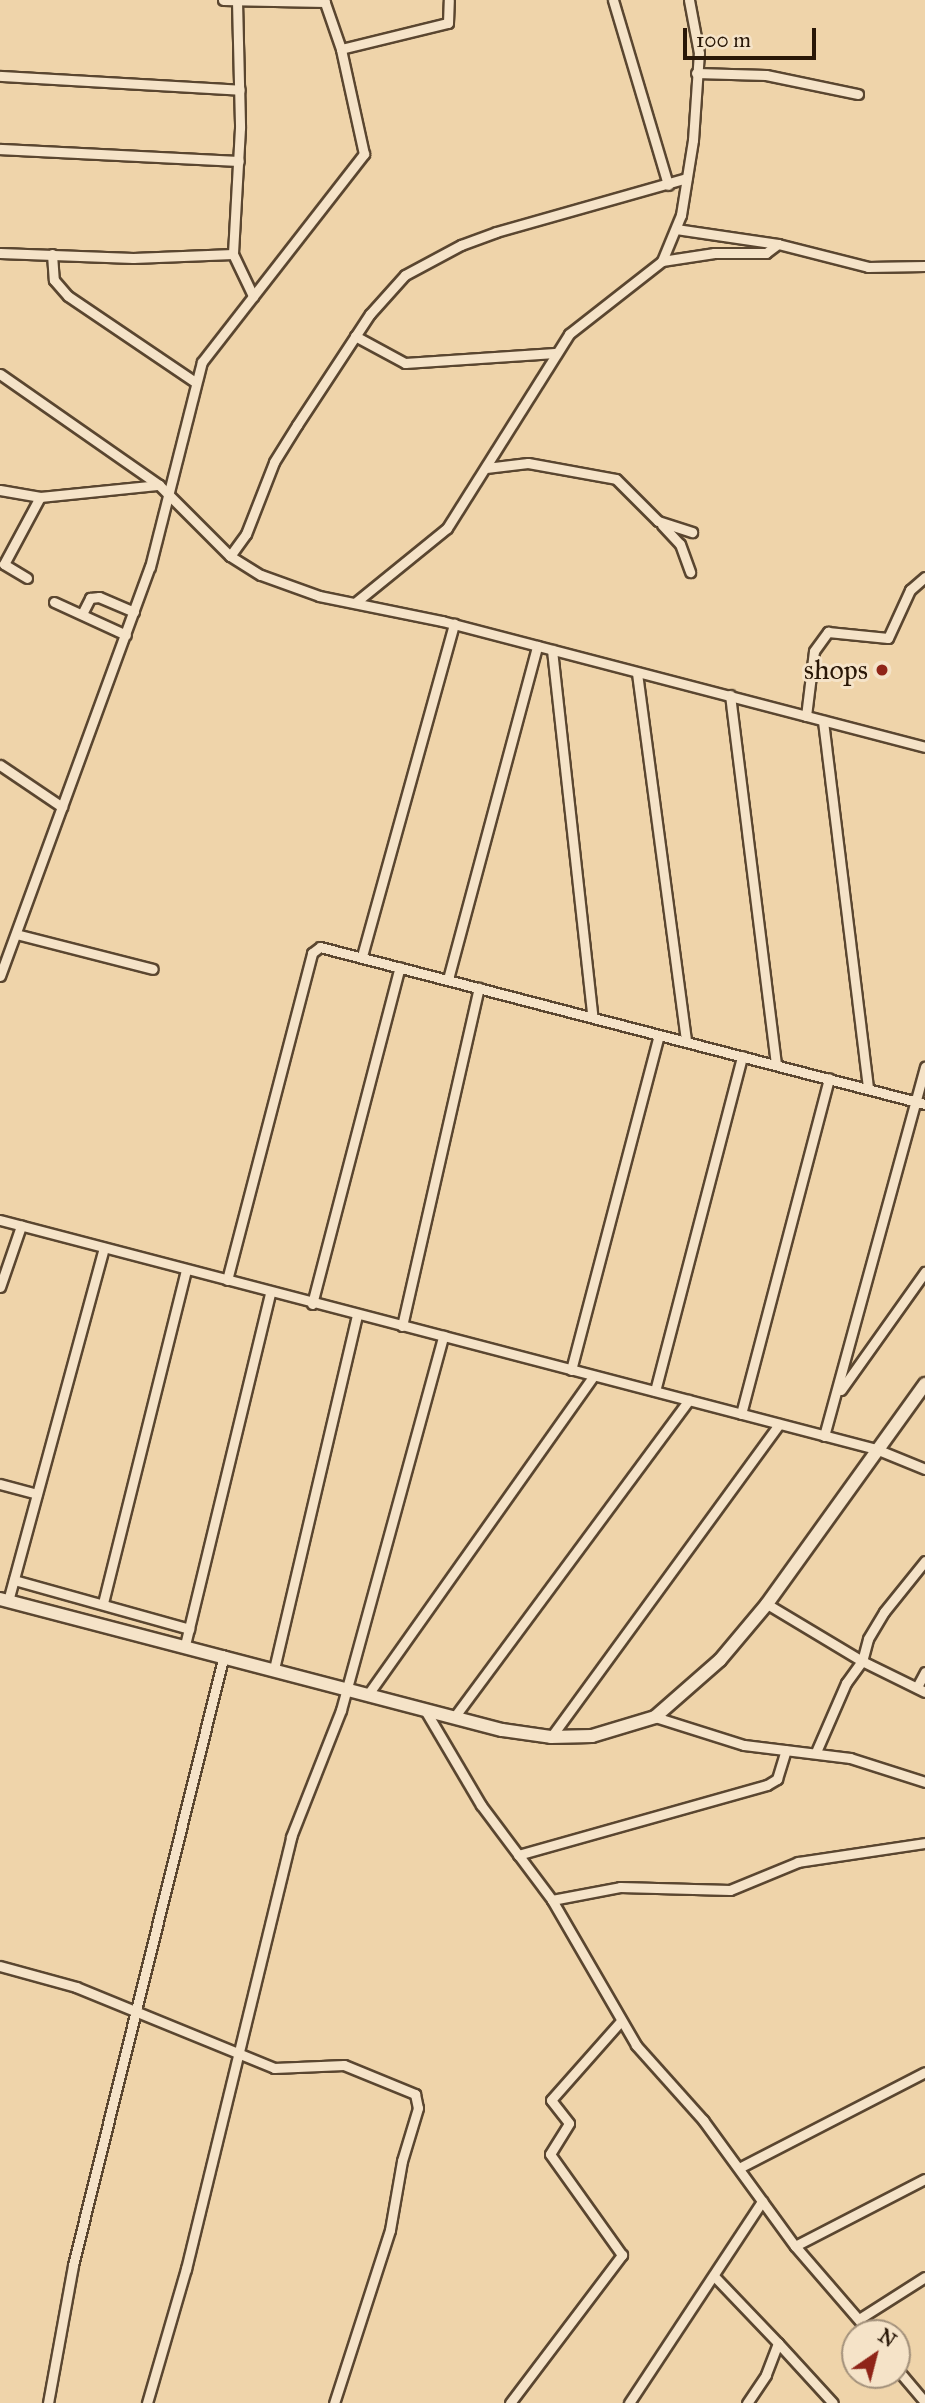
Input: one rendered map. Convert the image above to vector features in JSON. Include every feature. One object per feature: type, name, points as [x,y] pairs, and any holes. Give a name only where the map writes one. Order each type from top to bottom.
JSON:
[{"type":"street","points":[[0,976],[134,612],[172,495],[195,382],[212,346],[364,154],[341,49],[324,1],[223,0]]},
{"type":"street","points":[[341,49],[448,23],[449,0]]},
{"type":"street","points":[[614,0],[668,185]]},
{"type":"street","points":[[662,261],[676,229],[687,178],[698,31],[689,0]]},
{"type":"street","points":[[237,1],[239,161],[233,254],[253,296]]},
{"type":"street","points":[[696,73],[766,75],[858,94]]},
{"type":"street","points":[[0,76],[240,90]]},
{"type":"street","points":[[0,149],[239,161]]},
{"type":"street","points":[[230,556],[250,524],[274,463],[355,336],[405,275],[460,245],[595,202],[687,178]]},
{"type":"street","points":[[676,229],[778,244],[868,267],[925,266]]},
{"type":"street","points":[[356,601],[447,528],[555,353],[590,314],[662,261],[714,253],[765,253],[778,244]]},
{"type":"street","points":[[0,253],[133,258],[233,254]]},
{"type":"street","points":[[52,254],[54,280],[68,296],[195,382]]},
{"type":"street","points":[[355,336],[405,363],[555,353]]},
{"type":"street","points":[[0,374],[172,495],[230,556],[288,586],[454,624],[925,747]]},
{"type":"street","points":[[486,468],[528,463],[616,479],[676,537],[690,572]]},
{"type":"street","points":[[0,490],[40,497],[159,485]]},
{"type":"street","points":[[27,578],[4,564],[40,497]]},
{"type":"street","points":[[658,521],[692,532]]},
{"type":"street","points":[[806,716],[814,651],[828,632],[888,638],[910,590],[925,577]]},
{"type":"street","points":[[83,612],[90,598],[99,597],[134,612]]},
{"type":"street","points":[[54,602],[83,612],[126,635]]},
{"type":"street","points":[[362,956],[454,624]]},
{"type":"street","points":[[449,979],[537,646]]},
{"type":"street","points":[[552,650],[592,1014]]},
{"type":"street","points":[[638,673],[686,1040]]},
{"type":"street","points":[[730,695],[776,1063]]},
{"type":"street","points":[[823,721],[868,1087]]},
{"type":"street","points":[[0,765],[62,807]]},
{"type":"street","points":[[16,934],[153,969]]},
{"type":"street","points":[[0,942],[10,949]]},
{"type":"street","points":[[227,1280],[312,953],[320,947],[592,1014],[659,1035],[776,1063],[921,1103]]},
{"type":"street","points":[[312,1304],[400,967]]},
{"type":"street","points":[[402,1326],[479,988]]},
{"type":"street","points":[[571,1370],[659,1035]]},
{"type":"street","points":[[655,1391],[742,1056]]},
{"type":"street","points":[[824,1436],[921,1103],[925,1067]]},
{"type":"street","points":[[741,1414],[829,1077]]},
{"type":"street","points":[[0,1220],[271,1294],[876,1449],[925,1469]]},
{"type":"street","points":[[0,1287],[21,1226]]},
{"type":"street","points":[[104,1248],[14,1580],[3,1600],[348,1686],[425,1710],[551,1737],[592,1736],[655,1717],[711,1670],[767,1604],[925,1384]]},
{"type":"street","points":[[103,1603],[186,1271]]},
{"type":"street","points":[[838,1395],[925,1272]]},
{"type":"street","points":[[185,1645],[271,1294]]},
{"type":"street","points":[[274,1669],[357,1315]]},
{"type":"street","points":[[147,2403],[186,2269],[236,2054],[291,1837],[348,1686],[443,1336]]},
{"type":"street","points":[[369,1693],[593,1377]]},
{"type":"street","points":[[454,1716],[689,1400]]},
{"type":"street","points":[[551,1737],[779,1424]]},
{"type":"street","points":[[0,1484],[37,1494]]},
{"type":"street","points":[[816,1752],[846,1683],[862,1661],[868,1639],[884,1612],[925,1561]]},
{"type":"street","points":[[14,1580],[189,1629]]},
{"type":"street","points":[[767,1604],[862,1661],[921,1689],[925,1672]]},
{"type":"street","points":[[48,2403],[73,2265],[224,1655]]},
{"type":"street","points":[[425,1710],[450,1760],[552,1900],[621,2021],[739,2168],[795,2246],[859,2319],[925,2277]]},
{"type":"street","points":[[655,1717],[744,1745],[816,1752],[925,1782]]},
{"type":"street","points":[[517,1855],[766,1786],[777,1779],[786,1749]]},
{"type":"street","points":[[552,1900],[620,1887],[730,1890],[798,1862],[925,1843]]},
{"type":"street","points":[[0,1966],[52,1979],[274,2068],[344,2065],[397,2083],[419,2101],[390,2230],[334,2403]]},
{"type":"street","points":[[510,2403],[622,2255],[550,2154],[569,2123],[551,2100],[621,2021]]},
{"type":"street","points":[[739,2168],[925,2072]]},
{"type":"street","points":[[795,2246],[925,2179]]},
{"type":"street","points":[[629,2403],[762,2201]]},
{"type":"street","points":[[714,2276],[833,2403]]},
{"type":"street","points":[[747,2403],[766,2375],[778,2343]]},
{"type":"street","points":[[911,2386],[925,2402]]},
{"type":"place","name":"shops","points":[[882,670]]}]
